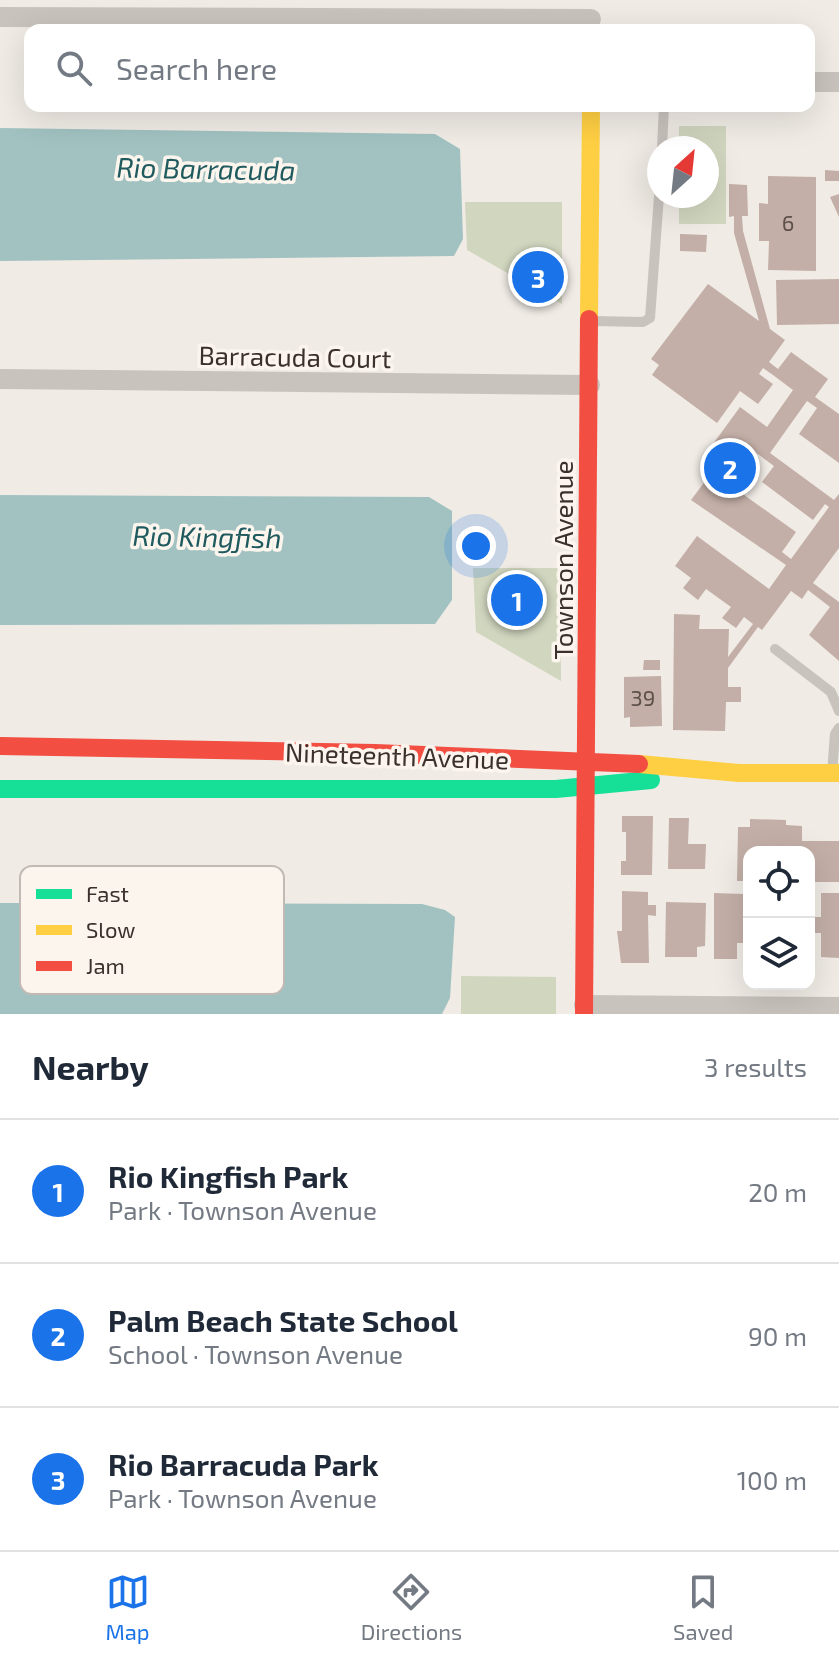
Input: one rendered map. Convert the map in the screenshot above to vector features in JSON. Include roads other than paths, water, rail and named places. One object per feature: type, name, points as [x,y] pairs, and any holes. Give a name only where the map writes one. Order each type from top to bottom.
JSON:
[{"type":"main road","name":"Townson Avenue","points":[[584,1010],[591,112]]},
{"type":"main road","name":"Nineteenth Avenue","points":[[0,746],[55,767],[556,789],[739,773]]},
{"type":"main road","name":"Nineteenth Avenue","points":[[0,789],[55,767],[588,760],[739,773],[836,773]]},
{"type":"street","points":[[0,17],[591,16]]},
{"type":"street","points":[[815,82],[839,82]]},
{"type":"street","name":"Barracuda Court","points":[[0,379],[590,385]]},
{"type":"street","points":[[584,1010],[839,1007]]},
{"type":"lane","points":[[663,136],[664,112]]},
{"type":"lane","points":[[591,321],[643,322],[650,318],[658,208]]},
{"type":"lane","points":[[775,649],[831,692],[839,711]]},
{"type":"lane","points":[[836,773],[835,734],[839,728]]},
{"type":"water","name":"Rio Barracuda","points":[[0,128],[435,134],[460,149],[463,239],[454,256],[0,261]]},
{"type":"water","name":"Rio Kingfish","points":[[0,495],[429,497],[452,511],[452,600],[435,624],[0,625]]},
{"type":"water","points":[[0,903],[20,903],[20,994],[284,994],[284,904],[422,904],[445,910],[455,917],[450,998],[442,1014],[0,1014]]},
{"type":"place","name":"Rio Barracuda Park","points":[[538,277]]},
{"type":"place","name":"Palm Beach State School","points":[[730,468]]},
{"type":"place","name":"Rio Kingfish Park","points":[[517,600]]}]
